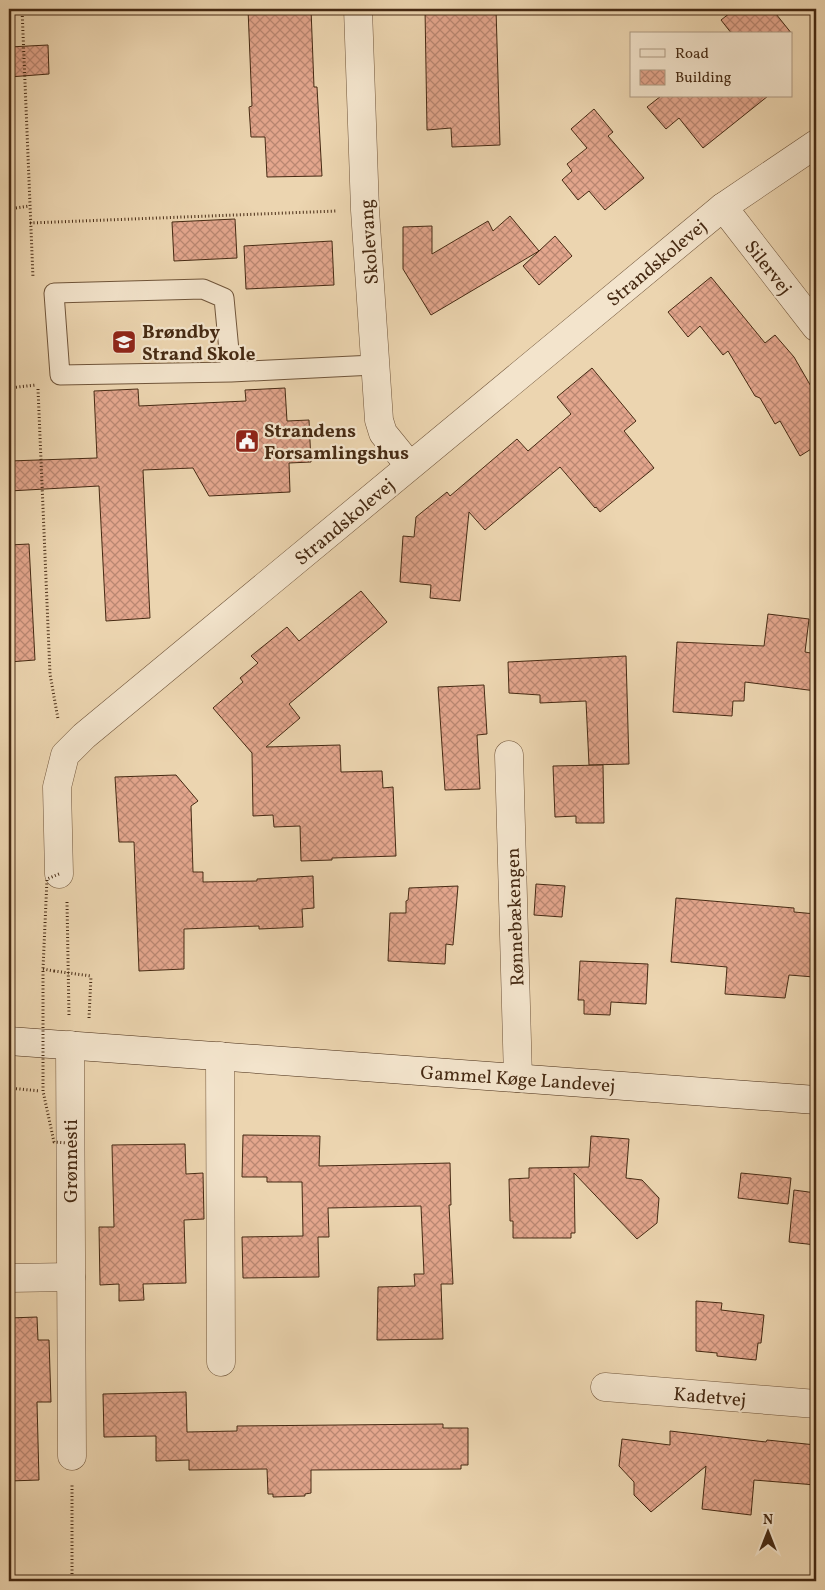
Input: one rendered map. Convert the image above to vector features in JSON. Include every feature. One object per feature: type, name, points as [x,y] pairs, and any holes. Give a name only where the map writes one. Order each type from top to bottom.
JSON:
[{"type":"street","name":"Skolevang","points":[[358,9],[365,210],[378,420],[383,433],[409,465]]},
{"type":"street","name":"Strandskolevej","points":[[63,882],[56,787],[65,755],[84,736],[722,207],[816,144]]},
{"type":"street","name":"Silervej","points":[[722,207],[816,326]]},
{"type":"street","name":"Rønnebækengen","points":[[509,755],[518,1078]]},
{"type":"street","name":"Gammel Køge Landevej","points":[[9,1041],[816,1100]]},
{"type":"street","name":"Grønnesti","points":[[72,1456],[70,1143],[78,1045]]},
{"type":"street","points":[[220,1056],[221,1362]]},
{"type":"street","points":[[9,1278],[71,1277]]},
{"type":"street","name":"Kadetvej","points":[[605,1387],[816,1404]]},
{"type":"lane","points":[[231,372],[224,298],[203,289],[54,293],[60,375],[231,372],[374,365]]},
{"type":"path","points":[[9,209],[30,206]]},
{"type":"path","points":[[30,224],[365,210]]},
{"type":"path","points":[[70,1143],[54,1142],[43,1092],[43,970],[47,879],[63,882],[78,1045]]},
{"type":"path","points":[[43,970],[91,976],[78,1045]]},
{"type":"path","points":[[9,1088],[43,1092]]},
{"type":"path","points":[[72,1456],[72,1581]]},
{"type":"building","points":[[248,9],[311,9],[314,87],[317,87],[322,176],[267,177],[265,137],[251,137],[249,107],[252,106]]},
{"type":"building","points":[[425,9],[496,9],[500,145],[452,147],[451,128],[427,130]]},
{"type":"building","points":[[735,9],[772,9],[790,32],[730,32],[721,20]]},
{"type":"building","points":[[48,45],[49,74],[9,77],[9,47]]},
{"type":"building","points":[[658,98],[766,98],[703,148],[679,118],[666,129],[647,107]]},
{"type":"building","points":[[594,109],[613,132],[608,136],[644,178],[605,210],[589,191],[578,200],[562,180],[572,171],[567,164],[587,148],[571,129]]},
{"type":"building","points":[[510,216],[539,251],[431,315],[403,269],[403,227],[432,226],[432,254],[488,221],[493,231]]},
{"type":"building","points":[[235,219],[237,258],[174,261],[172,222]]},
{"type":"building","points":[[555,236],[572,256],[539,285],[523,266]]},
{"type":"building","points":[[332,241],[334,285],[246,289],[244,246]]},
{"type":"building","points":[[711,277],[765,343],[775,335],[794,357],[816,395],[816,446],[800,456],[780,421],[775,424],[760,398],[755,396],[728,351],[723,355],[700,326],[688,337],[668,312]]},
{"type":"building","points":[[592,368],[636,421],[624,431],[654,468],[600,512],[560,467],[485,530],[469,512],[460,601],[430,598],[431,585],[400,582],[403,536],[414,537],[416,517],[447,492],[450,496],[517,439],[528,451],[571,414],[557,397]]},
{"type":"building","points":[[285,388],[287,421],[309,420],[311,462],[289,463],[290,492],[209,496],[193,468],[143,470],[150,618],[106,621],[99,486],[9,491],[9,461],[97,458],[94,391],[138,389],[139,406],[246,401],[245,390]]},
{"type":"building","points":[[29,544],[35,660],[9,662],[9,545]]},
{"type":"building","points":[[361,591],[387,622],[289,704],[300,718],[266,747],[340,745],[341,772],[382,771],[383,788],[393,787],[396,856],[301,861],[300,826],[274,827],[273,815],[253,816],[252,753],[213,708],[243,682],[240,678],[258,663],[251,656],[287,627],[299,641]]},
{"type":"building","points":[[768,614],[809,619],[805,652],[816,654],[816,691],[745,682],[744,701],[733,701],[732,716],[673,712],[677,642],[764,646]]},
{"type":"building","points":[[626,656],[629,764],[589,765],[586,701],[540,703],[540,695],[509,693],[508,662]]},
{"type":"building","points":[[484,685],[487,734],[477,735],[480,789],[445,790],[438,687]]},
{"type":"building","points":[[603,765],[604,823],[576,823],[576,816],[555,817],[553,766]]},
{"type":"building","points":[[176,775],[198,801],[191,806],[193,872],[203,872],[203,882],[257,881],[257,879],[313,876],[314,908],[302,909],[303,927],[259,929],[259,926],[184,929],[184,969],[139,971],[134,842],[119,842],[115,777]]},
{"type":"building","points":[[536,884],[565,886],[562,917],[534,915]]},
{"type":"building","points":[[458,886],[453,945],[446,944],[445,964],[388,961],[390,913],[406,913],[409,888]]},
{"type":"building","points":[[676,898],[794,908],[794,912],[816,914],[814,977],[789,975],[785,998],[725,994],[727,967],[671,962]]},
{"type":"building","points":[[580,961],[648,964],[646,1004],[611,1002],[610,1015],[584,1014],[584,1000],[578,1000]]},
{"type":"building","points":[[243,1135],[320,1136],[319,1166],[450,1163],[451,1205],[449,1205],[453,1284],[441,1284],[443,1339],[377,1340],[378,1287],[415,1286],[414,1274],[424,1274],[421,1206],[328,1208],[329,1237],[318,1237],[319,1277],[243,1278],[242,1237],[303,1236],[302,1182],[267,1182],[267,1177],[242,1177]]},
{"type":"building","points":[[591,1136],[629,1139],[626,1178],[642,1180],[659,1198],[657,1223],[637,1239],[574,1173],[575,1233],[571,1233],[571,1238],[513,1238],[513,1221],[510,1221],[509,1179],[529,1178],[529,1168],[589,1167]]},
{"type":"building","points":[[185,1144],[186,1174],[203,1173],[204,1219],[184,1220],[186,1283],[143,1284],[144,1300],[119,1301],[119,1284],[100,1285],[99,1227],[114,1227],[112,1145]]},
{"type":"building","points":[[741,1173],[791,1178],[788,1204],[738,1198]]},
{"type":"building","points":[[794,1190],[816,1193],[816,1245],[789,1242]]},
{"type":"building","points":[[696,1301],[722,1303],[721,1310],[764,1315],[761,1343],[758,1343],[756,1360],[717,1356],[717,1353],[696,1351]]},
{"type":"building","points":[[37,1317],[38,1340],[49,1340],[51,1402],[37,1402],[39,1480],[9,1481],[9,1318]]},
{"type":"building","points":[[186,1392],[187,1432],[237,1431],[237,1426],[443,1424],[443,1428],[468,1428],[468,1465],[461,1465],[461,1469],[311,1470],[311,1493],[305,1494],[305,1496],[273,1497],[273,1494],[268,1494],[267,1469],[189,1470],[189,1460],[156,1461],[156,1436],[104,1437],[103,1394]]},
{"type":"building","points":[[670,1431],[766,1442],[767,1440],[816,1445],[816,1485],[754,1480],[751,1515],[702,1509],[706,1466],[651,1512],[634,1495],[634,1482],[619,1466],[622,1439],[670,1445]]},
{"type":"place","name":"Brøndby Strand Skole","points":[[124,342]]},
{"type":"place","name":"Strandens Forsamlingshus","points":[[247,441]]}]
